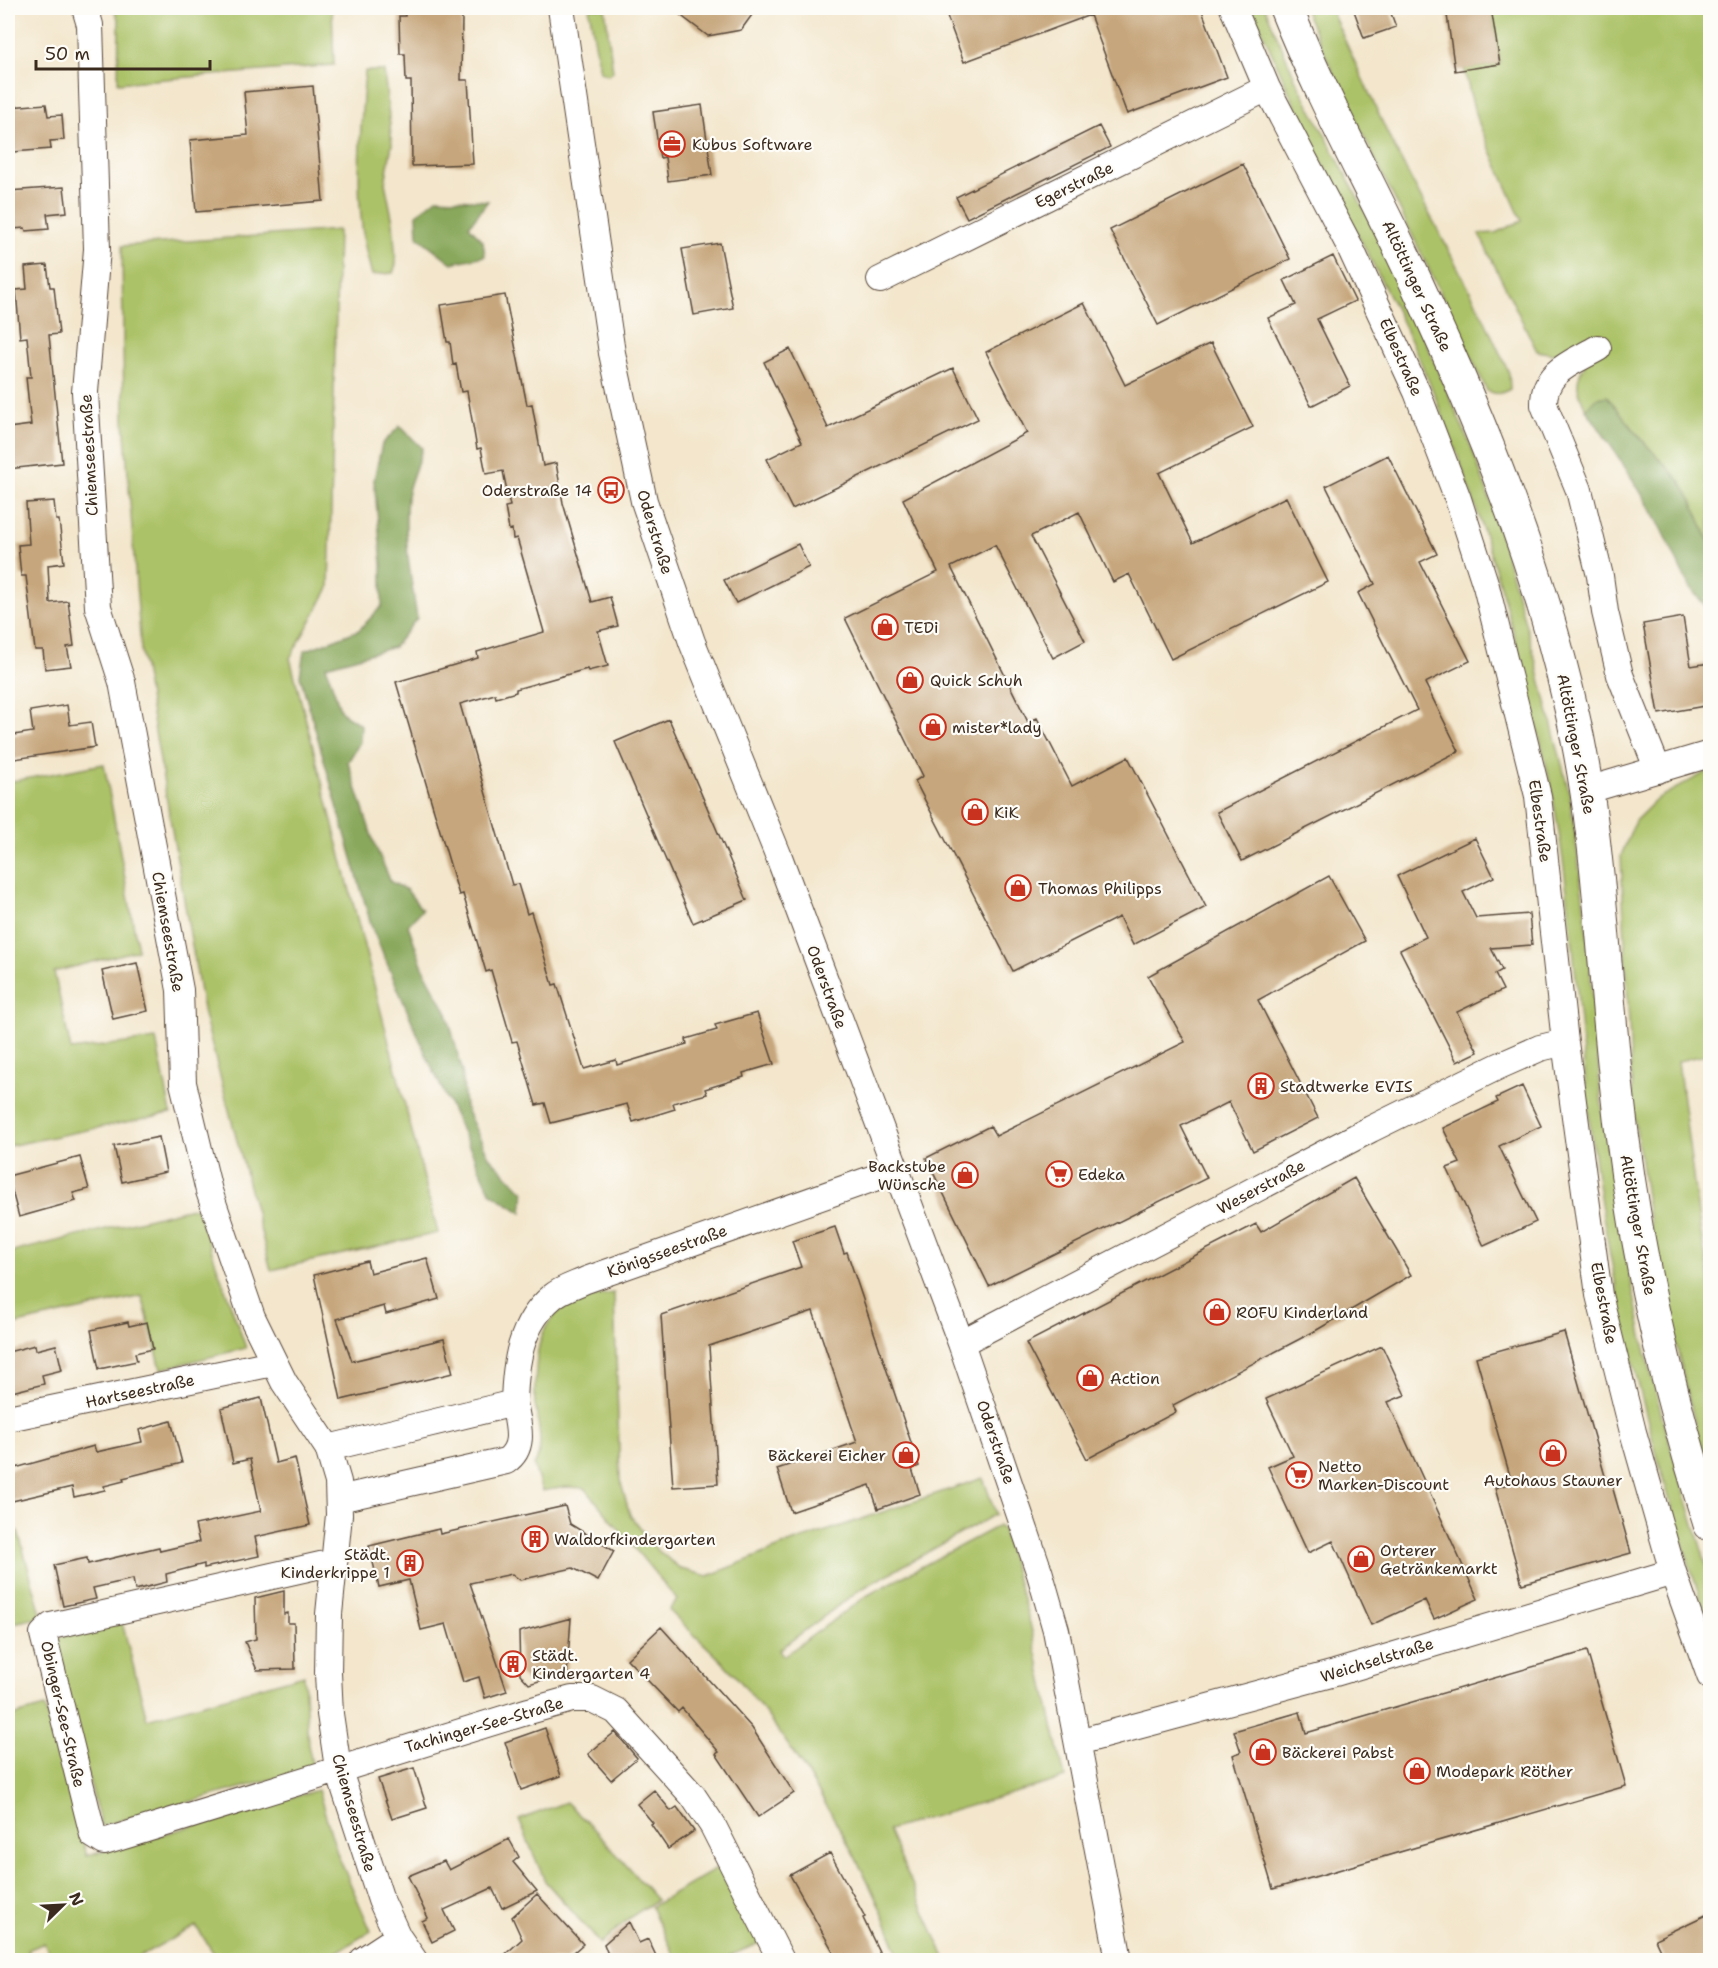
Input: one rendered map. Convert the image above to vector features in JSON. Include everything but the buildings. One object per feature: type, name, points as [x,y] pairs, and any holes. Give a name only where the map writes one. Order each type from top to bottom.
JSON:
[{"type":"main road","name":"Altöttinger Straße","points":[[1286,8],[1338,124],[1419,287],[1502,480],[1551,627],[1588,790],[1605,942],[1615,1072],[1632,1205],[1672,1391],[1688,1454],[1710,1524]]},
{"type":"street","name":"Chiemseestraße","points":[[85,8],[90,25],[97,249],[85,392],[98,607],[122,682],[180,990],[183,1083],[209,1191],[252,1317],[273,1363],[328,1448],[338,1482],[339,1500],[329,1614],[328,1673],[338,1768],[368,1863],[398,1937],[414,1960]]},
{"type":"street","name":"Oderstraße","points":[[561,8],[612,353],[644,501],[692,642],[779,857],[894,1171],[961,1343],[1040,1574],[1056,1630],[1119,1960]]},
{"type":"street","name":"Elbestraße","points":[[1233,8],[1267,88],[1349,245],[1418,392],[1458,499],[1479,564],[1518,708],[1538,796],[1565,1042],[1599,1295],[1633,1432],[1673,1572],[1710,1676]]},
{"type":"street","name":"Egerstraße","points":[[880,280],[1267,88]]},
{"type":"street","points":[[1598,348],[1548,381],[1544,394],[1544,405],[1579,490],[1600,576],[1605,612],[1620,675],[1658,770]]},
{"type":"street","points":[[1588,790],[1710,754]]},
{"type":"street","name":"Weserstraße","points":[[961,1343],[1408,1111],[1499,1066],[1540,1048],[1565,1042]]},
{"type":"street","name":"Königsseestraße","points":[[339,1500],[506,1461],[516,1454],[520,1439],[514,1403],[518,1352],[534,1319],[554,1295],[586,1281],[894,1171]]},
{"type":"street","name":"Hartseestraße","points":[[8,1418],[273,1363]]},
{"type":"street","points":[[328,1448],[514,1403]]},
{"type":"street","name":"Obinger-See-Straße","points":[[334,1562],[51,1626],[43,1634],[91,1830],[104,1842],[338,1768]]},
{"type":"street","name":"Weichselstraße","points":[[1078,1742],[1335,1673],[1673,1572]]},
{"type":"street","name":"Tachinger-See-Straße","points":[[338,1768],[572,1699],[592,1699],[606,1704],[687,1789],[713,1826],[782,1960]]},
{"type":"street","points":[[363,1960],[398,1937]]},
{"type":"green space","points":[[113,8],[332,8],[334,65],[118,83],[119,21]]},
{"type":"green space","points":[[589,8],[605,8],[613,72],[608,75],[600,72]]},
{"type":"green space","points":[[1252,8],[1265,8],[1296,80],[1389,257],[1472,449],[1491,503],[1532,647],[1570,796],[1586,921],[1602,1108],[1616,1206],[1643,1341],[1665,1428],[1710,1577],[1710,1628],[1656,1451],[1613,1270],[1593,1148],[1562,850],[1543,751],[1509,618],[1469,487],[1426,374],[1315,147]]},
{"type":"green space","points":[[1304,8],[1330,8],[1391,141],[1479,308],[1509,373],[1510,389],[1499,393],[1487,391]]},
{"type":"green space","points":[[1491,8],[1710,8],[1710,544],[1692,501],[1607,396],[1595,399],[1586,409],[1578,387],[1579,376],[1585,366],[1567,351],[1553,354],[1537,351],[1479,234],[1495,233],[1522,221],[1476,117],[1464,69],[1500,64]]},
{"type":"green space","points":[[365,71],[384,71],[392,144],[385,183],[393,222],[396,264],[393,273],[372,275],[362,225],[359,173]]},
{"type":"green space","points":[[437,198],[488,201],[469,226],[483,241],[485,256],[452,263],[418,237],[417,214]]},
{"type":"green space","points":[[338,230],[329,588],[290,658],[438,1233],[271,1270],[204,1015],[141,651],[124,421],[122,246]]},
{"type":"green space","points":[[1607,396],[1641,439],[1680,481],[1692,501],[1710,544],[1710,610],[1687,583],[1645,499],[1586,409],[1595,399]]},
{"type":"green space","points":[[400,426],[422,448],[408,492],[406,512],[408,558],[417,618],[394,647],[326,666],[341,712],[361,725],[360,742],[348,762],[374,843],[391,882],[407,890],[422,910],[408,925],[424,970],[447,1013],[462,1070],[465,1107],[489,1157],[524,1192],[522,1213],[491,1193],[428,1059],[372,928],[300,676],[304,651],[359,630],[382,606],[382,564],[374,480],[382,444]]},
{"type":"green space","points":[[104,764],[138,950],[54,972],[71,1050],[156,1039],[171,1113],[8,1146],[8,782]]},
{"type":"green space","points":[[1710,770],[1710,844],[1705,847],[1710,879],[1710,1054],[1678,1061],[1700,1230],[1710,1281],[1710,1487],[1654,1251],[1633,1107],[1621,856],[1635,821],[1658,798]]},
{"type":"green space","points":[[196,1207],[246,1348],[161,1369],[142,1296],[8,1326],[8,1253]]},
{"type":"green space","points":[[614,1293],[620,1480],[630,1515],[655,1548],[681,1569],[708,1576],[785,1545],[983,1478],[996,1514],[858,1591],[779,1650],[784,1656],[868,1595],[998,1526],[1002,1529],[1030,1623],[1065,1778],[888,1830],[946,1960],[901,1960],[871,1889],[852,1852],[832,1814],[787,1743],[740,1681],[669,1610],[677,1600],[585,1488],[566,1487],[542,1491],[534,1466],[540,1443],[535,1391],[538,1351],[542,1336],[556,1314],[567,1306],[580,1300]]},
{"type":"green space","points":[[18,1531],[42,1617],[8,1624],[8,1533]]},
{"type":"green space","points":[[122,1622],[147,1719],[304,1675],[308,1745],[313,1768],[101,1826],[53,1639]]},
{"type":"green space","points":[[45,1707],[87,1856],[318,1790],[337,1853],[371,1931],[324,1960],[218,1960],[196,1926],[132,1960],[49,1960],[51,1957],[44,1943],[28,1950],[32,1960],[8,1960],[8,1717]]},
{"type":"green space","points":[[566,1802],[597,1832],[657,1900],[629,1918],[601,1944],[545,1881],[519,1820]]},
{"type":"green space","points":[[723,1865],[762,1942],[720,1960],[677,1960],[651,1907]]},
{"type":"place","name":"Kubus Software","points":[[672,144]]},
{"type":"place","name":"Oderstraße 14","points":[[611,490]]},
{"type":"place","name":"TEDi","points":[[885,627]]},
{"type":"place","name":"Quick Schuh","points":[[910,680]]},
{"type":"place","name":"mister*lady","points":[[933,727]]},
{"type":"place","name":"KiK","points":[[975,812]]},
{"type":"place","name":"Thomas Philipps","points":[[1018,888]]},
{"type":"place","name":"Stadtwerke EVIS","points":[[1261,1086]]},
{"type":"place","name":"Edeka","points":[[1059,1174]]},
{"type":"place","name":"Backstube Wünsche","points":[[965,1175]]},
{"type":"place","name":"ROFU Kinderland","points":[[1217,1312]]},
{"type":"place","name":"Action","points":[[1090,1378]]},
{"type":"place","name":"Autohaus Stauner","points":[[1553,1453]]},
{"type":"place","name":"Bäckerei Eicher","points":[[906,1455]]},
{"type":"place","name":"Netto Marken-Discount","points":[[1299,1475]]},
{"type":"place","name":"Waldorfkindergarten","points":[[535,1539]]},
{"type":"place","name":"Orterer Getränkemarkt","points":[[1361,1559]]},
{"type":"place","name":"Städt. Kinderkrippe 1","points":[[410,1563]]},
{"type":"place","name":"Städt. Kindergarten 4","points":[[513,1664]]},
{"type":"place","name":"Bäckerei Pabst","points":[[1263,1752]]},
{"type":"place","name":"Modepark Röther","points":[[1417,1771]]}]
